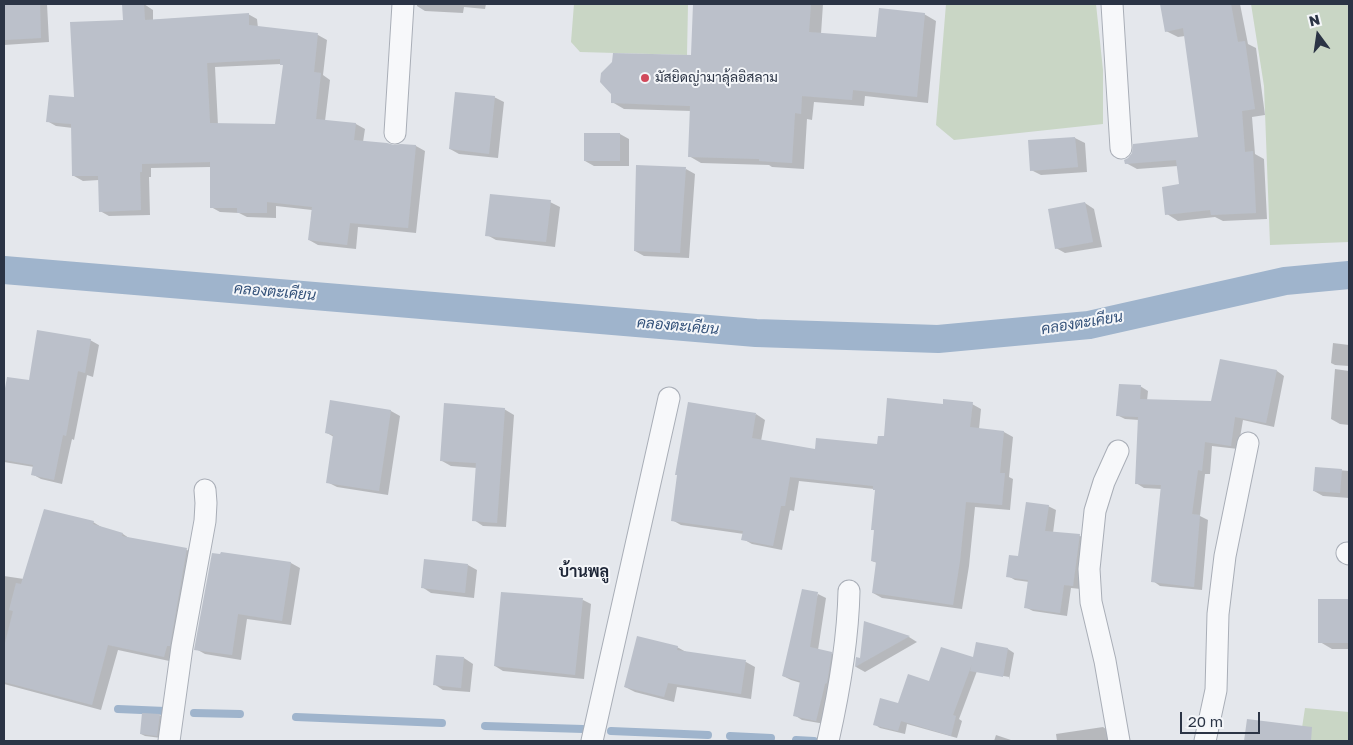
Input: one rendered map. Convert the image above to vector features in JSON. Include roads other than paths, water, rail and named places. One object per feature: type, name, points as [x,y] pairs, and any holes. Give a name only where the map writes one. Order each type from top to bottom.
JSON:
[{"type":"street","points":[[395,133],[403,4]]},
{"type":"street","points":[[1112,4],[1121,148]]},
{"type":"street","points":[[592,741],[669,398]]},
{"type":"street","points":[[1205,741],[1216,690],[1218,614],[1225,556],[1248,443]]},
{"type":"street","points":[[1118,451],[1104,482],[1095,511],[1089,568],[1091,602],[1120,741]]},
{"type":"street","points":[[169,741],[182,647],[205,521],[205,490]]},
{"type":"street","points":[[828,741],[840,684],[848,614],[848,591]]},
{"type":"waterway","name":"คลองตะเคียน","points":[[4,270],[756,333],[938,339],[1089,325],[1285,281],[1349,275]]},
{"type":"waterway","points":[[118,709],[165,711]]},
{"type":"waterway","points":[[194,713],[240,714]]},
{"type":"waterway","points":[[296,717],[442,723]]},
{"type":"waterway","points":[[485,726],[583,729]]},
{"type":"waterway","points":[[611,731],[708,735]]},
{"type":"waterway","points":[[730,736],[771,738]]},
{"type":"waterway","points":[[796,740],[814,741]]},
{"type":"place","name":"มัสยิดญ่ามาลุ้ลอิสลาม","points":[[645,78]]},
{"type":"district","name":"บ้านพลู","points":[[584,572]]}]
